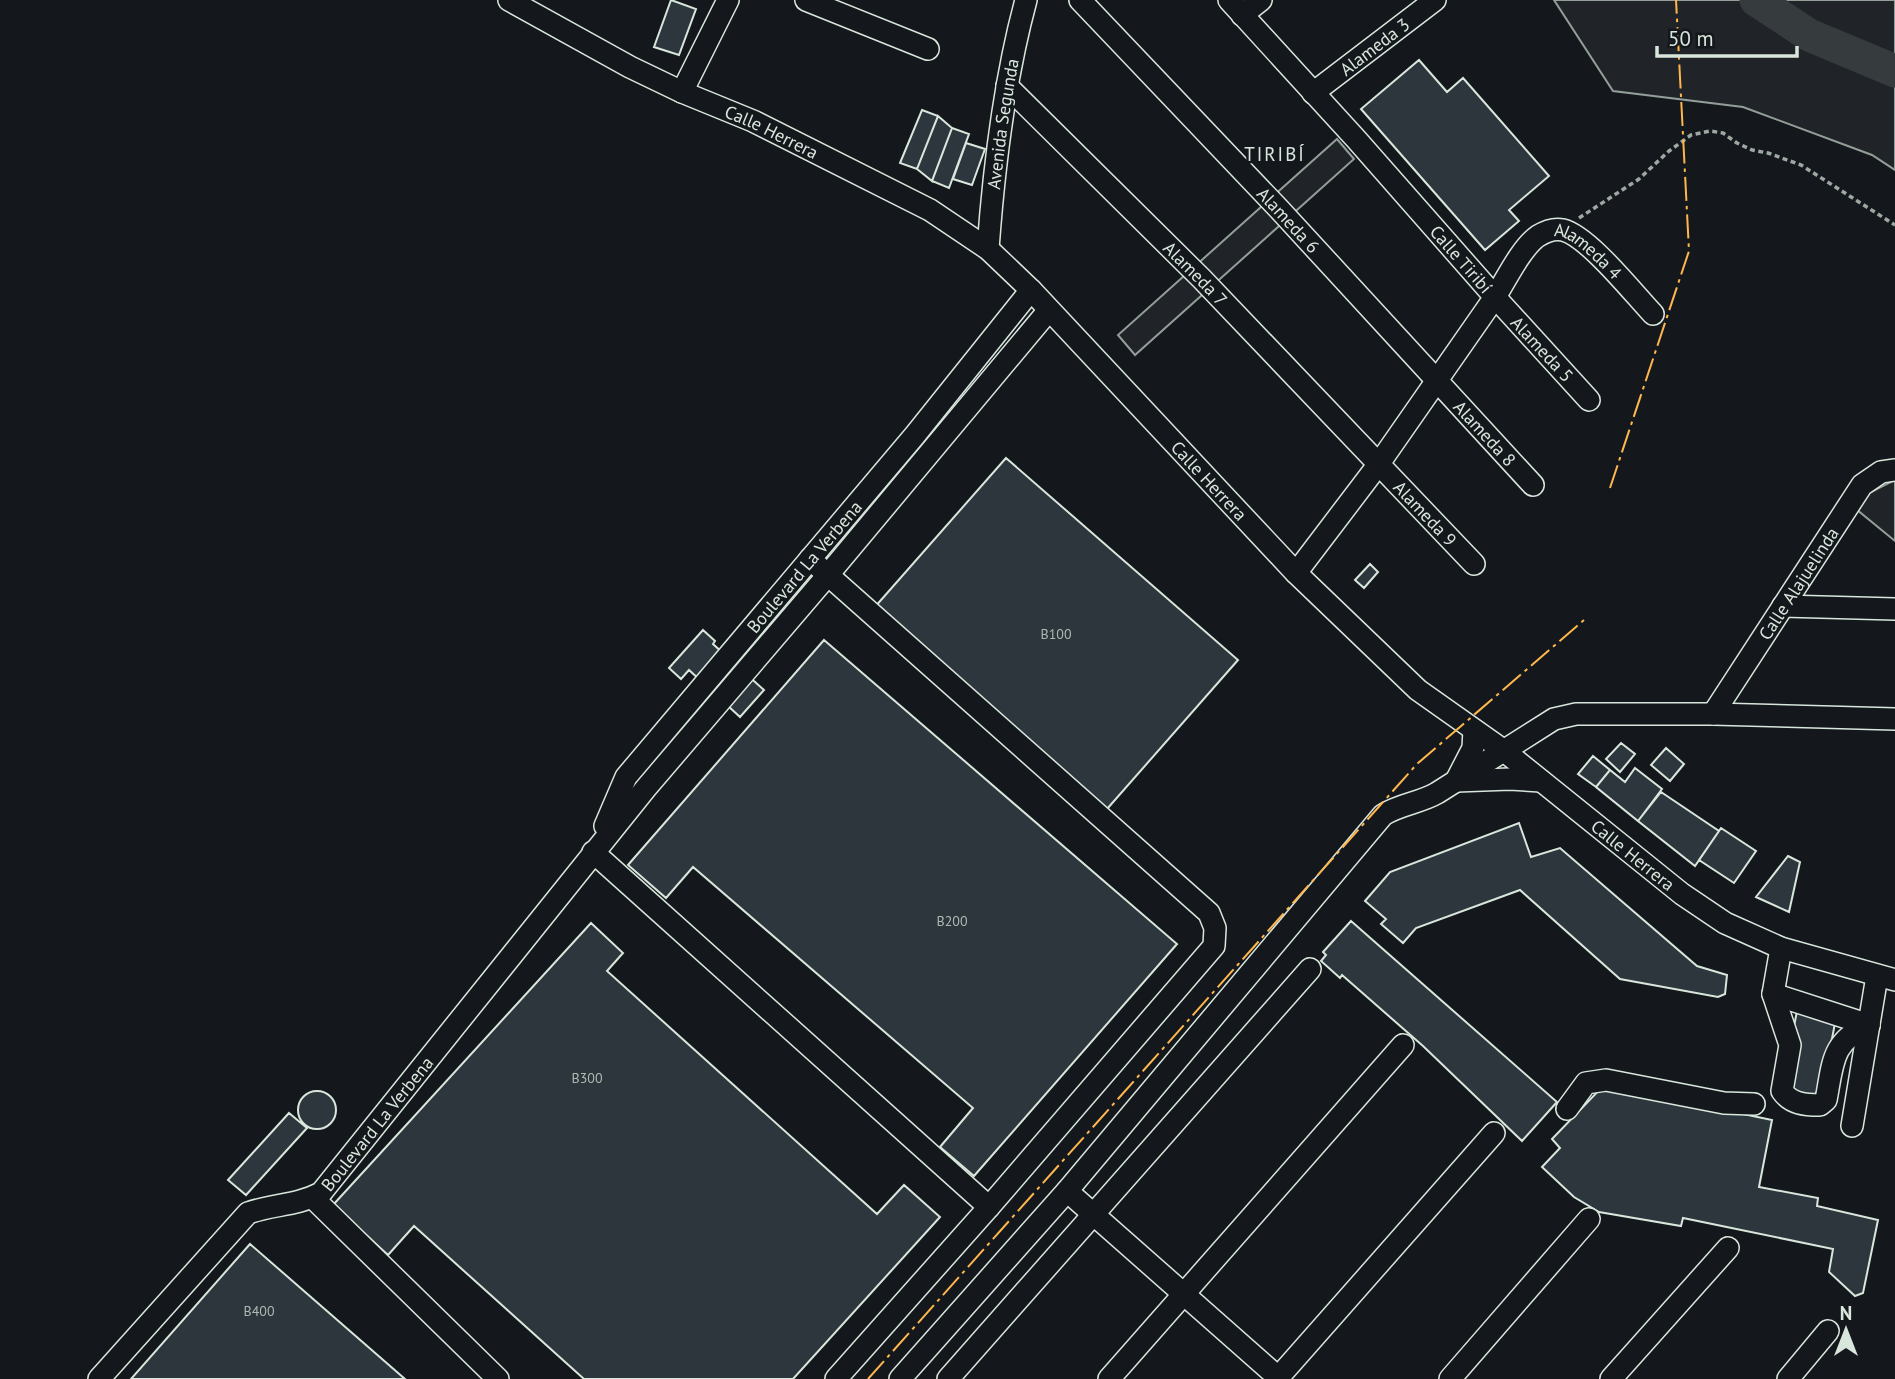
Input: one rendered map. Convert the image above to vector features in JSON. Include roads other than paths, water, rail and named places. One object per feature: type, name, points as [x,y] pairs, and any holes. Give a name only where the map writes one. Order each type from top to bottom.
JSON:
[{"type":"street","name":"Calle Herrera","points":[[509,0],[630,67],[753,121],[951,223],[988,250],[1031,290],[1297,573],[1418,690],[1503,750],[1682,894],[1725,923],[1780,948],[1886,978]]},
{"type":"street","points":[[682,92],[728,0]]},
{"type":"street","points":[[806,0],[840,6],[928,49]]},
{"type":"street","name":"Avenida Segunda","points":[[988,250],[993,188],[1007,86],[1026,0]]},
{"type":"street","name":"Alameda 6","points":[[1080,0],[1279,209],[1436,381]]},
{"type":"street","points":[[1236,7],[1261,0]]},
{"type":"street","name":"Alameda 3","points":[[1313,93],[1435,0]]},
{"type":"street","name":"Calle Tiribí","points":[[1236,7],[1495,297],[1378,465],[1297,573]]},
{"type":"street","name":"Alameda 7","points":[[1007,86],[1202,279],[1378,465]]},
{"type":"street","name":"Alameda 4","points":[[1495,297],[1531,242],[1550,230],[1562,230],[1585,242],[1653,314]]},
{"type":"street","name":"Boulevard La Verbena","points":[[593,852],[626,778],[915,435],[1031,290]]},
{"type":"street","name":"Alameda 5","points":[[1495,297],[1589,400]]},
{"type":"street","name":"Boulevard La Verbena","points":[[99,1379],[248,1213],[265,1207],[286,1206],[321,1193],[593,852],[1049,310]]},
{"type":"street","name":"Alameda 8","points":[[1436,381],[1533,485]]},
{"type":"street","points":[[915,435],[933,448]]},
{"type":"street","name":"Alameda 9","points":[[1378,465],[1474,564]]},
{"type":"street","name":"Calle Alajuelinda","points":[[1713,714],[1862,485],[1881,472],[1895,470]]},
{"type":"street","points":[[810,559],[1209,913],[1215,928],[1214,946],[989,1208],[836,1379]]},
{"type":"street","points":[[1783,606],[1895,609]]},
{"type":"street","points":[[900,1379],[1067,1191],[1383,815],[1395,807],[1429,798],[1554,719],[1576,714],[1713,714],[1895,719]]},
{"type":"street","points":[[1456,781],[1473,748],[1474,730]]},
{"type":"street","points":[[1456,781],[1541,781]]},
{"type":"street","points":[[593,852],[989,1208]]},
{"type":"street","points":[[1780,948],[1773,995],[1790,1045],[1782,1091],[1787,1098],[1794,1102],[1820,1105],[1826,1100],[1835,1054],[1852,1032],[1869,1025]]},
{"type":"street","points":[[948,1379],[1310,969]]},
{"type":"street","points":[[1852,1126],[1869,1025],[1886,978]]},
{"type":"street","points":[[1773,995],[1869,1025]]},
{"type":"street","points":[[1109,1379],[1403,1045]]},
{"type":"street","points":[[1567,1109],[1586,1083],[1606,1080],[1724,1103],[1754,1104]]},
{"type":"street","points":[[1067,1191],[1278,1378],[1493,1133]]},
{"type":"street","points":[[313,1198],[498,1379]]},
{"type":"street","points":[[1450,1379],[1589,1219]]},
{"type":"street","points":[[1611,1379],[1728,1248]]},
{"type":"street","points":[[1788,1379],[1828,1331]]},
{"type":"waterway","points":[[1756,0],[1809,35],[1895,71]]},
{"type":"district","name":"TIRIBÍ","points":[[1275,154]]}]
